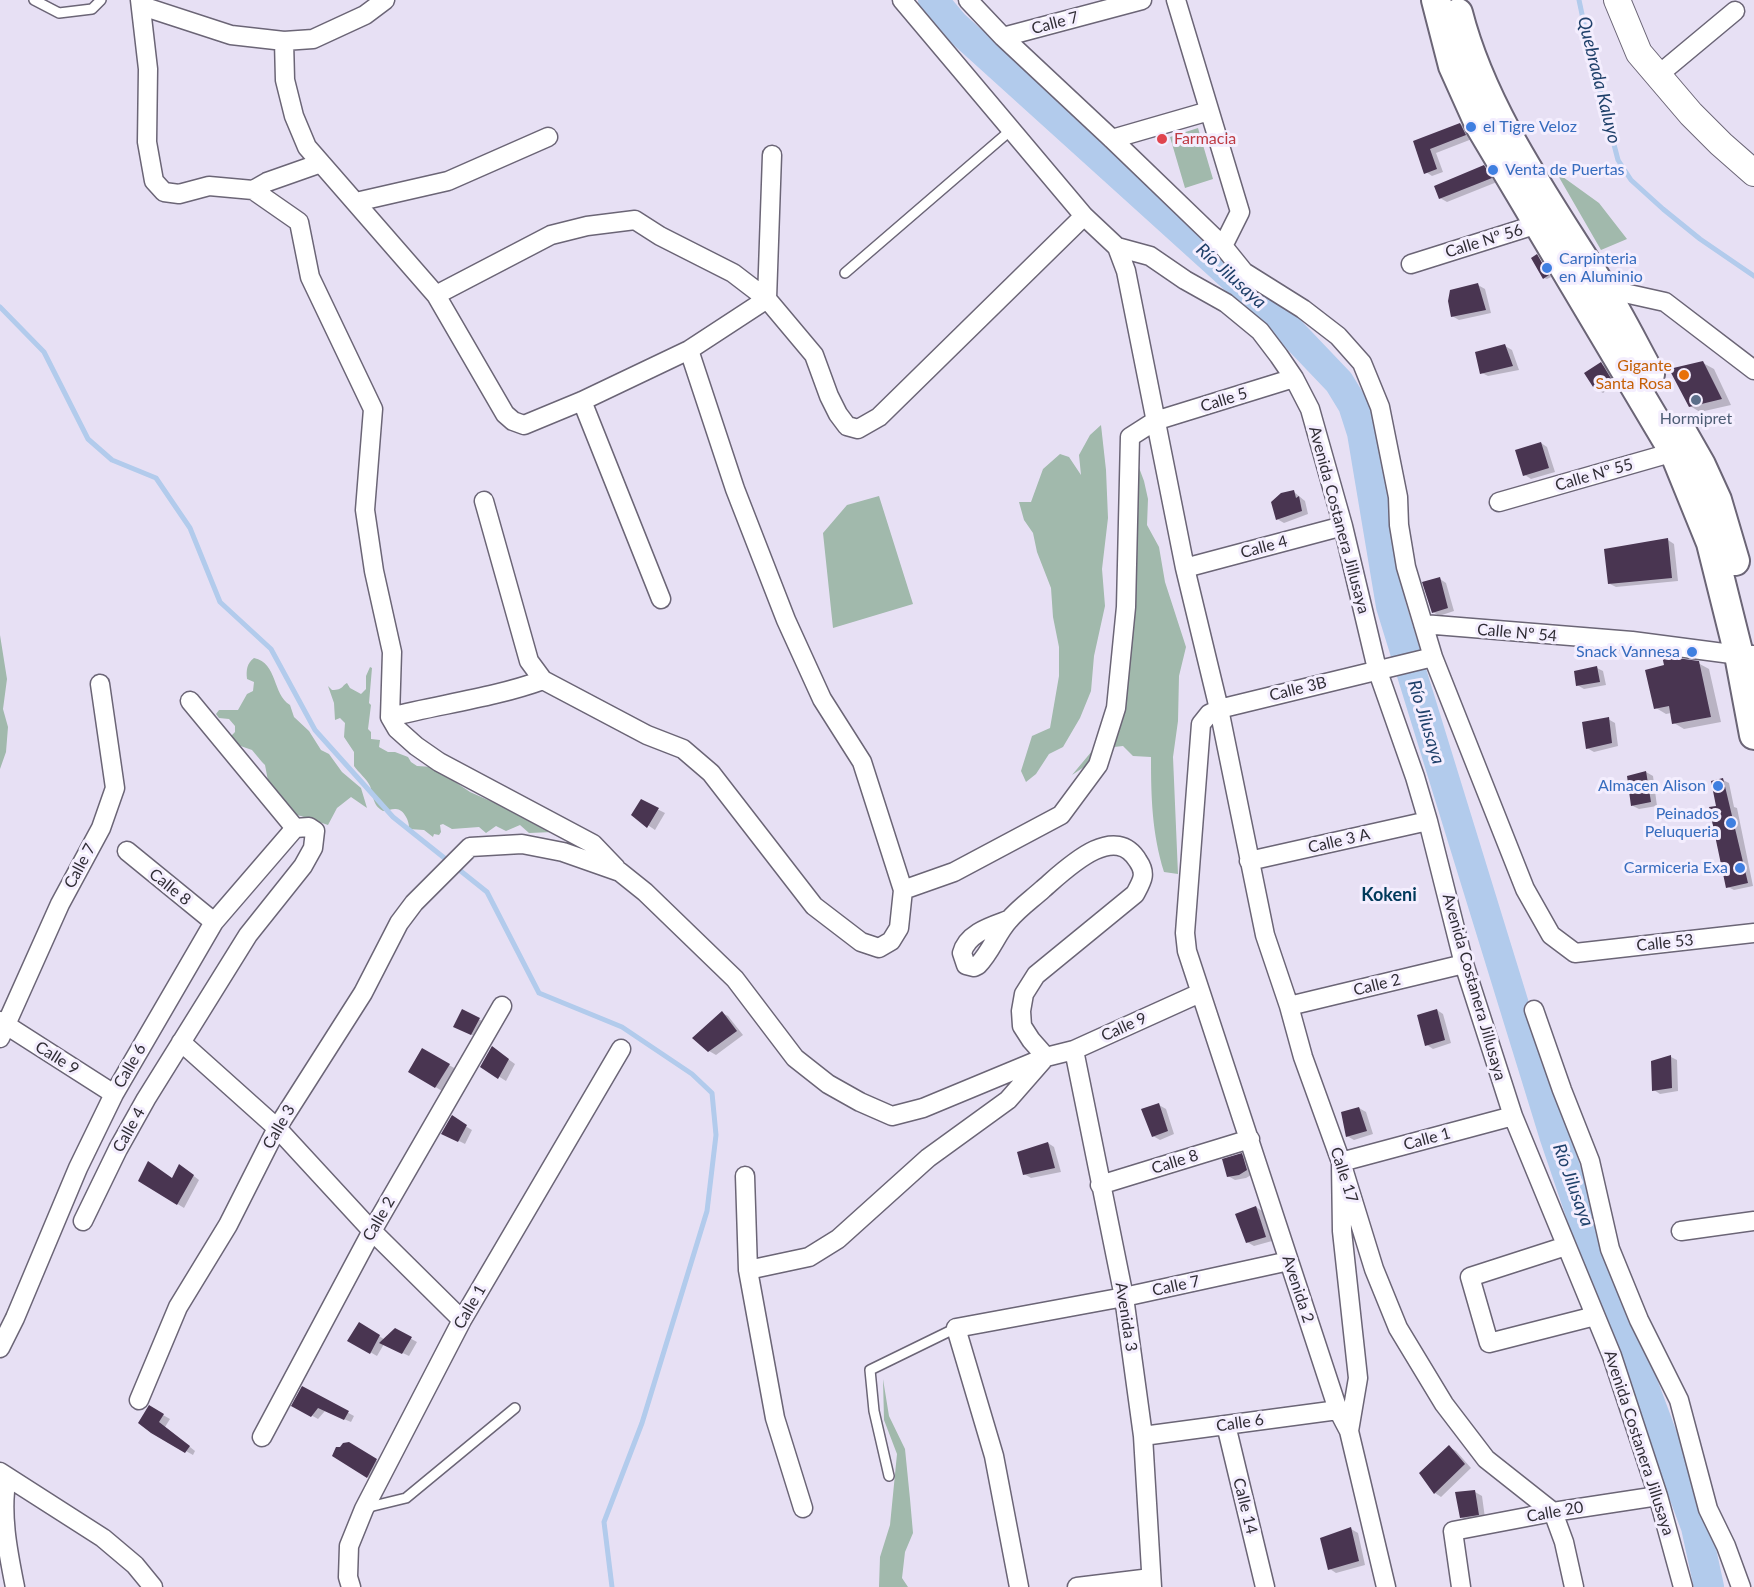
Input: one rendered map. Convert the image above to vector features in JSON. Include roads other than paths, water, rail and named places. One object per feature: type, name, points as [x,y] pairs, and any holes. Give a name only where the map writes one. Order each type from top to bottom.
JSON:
[{"type":"main road","points":[[1436,0],[1453,66],[1480,126],[1546,219],[1593,293],[1681,448],[1701,465],[1717,500],[1731,543],[1749,650],[1754,735]]},
{"type":"main road","points":[[1455,0],[1463,32],[1483,87],[1546,219]]},
{"type":"main road","points":[[1617,0],[1639,53],[1657,76],[1713,137],[1754,173]]},
{"type":"street","points":[[902,0],[1084,216],[1117,247]]},
{"type":"street","points":[[968,0],[1003,37],[1223,246],[1244,272],[1303,309],[1338,336],[1362,363],[1380,407],[1398,497],[1399,525],[1406,567],[1423,624],[1426,659]]},
{"type":"street","name":"Calle 7","points":[[1003,37],[1142,0]]},
{"type":"street","points":[[1176,0],[1240,212],[1223,246]]},
{"type":"street","points":[[378,2],[365,15],[314,39],[284,41],[231,35],[141,3],[148,69],[147,142],[154,181],[164,192],[179,194],[209,186],[253,190],[299,222],[310,277],[373,409],[365,510],[374,571],[392,652],[390,717],[397,729],[439,762],[592,844],[620,872]]},
{"type":"street","points":[[1657,76],[1735,11]]},
{"type":"street","points":[[284,41],[285,80],[294,116],[307,147],[436,295],[505,414],[513,422],[524,424],[582,401],[689,350],[767,299]]},
{"type":"street","points":[[1112,139],[1209,111]]},
{"type":"street","points":[[356,202],[448,181],[548,136]]},
{"type":"street","points":[[767,299],[772,155]]},
{"type":"street","points":[[253,190],[267,182],[321,163]]},
{"type":"street","points":[[436,295],[552,236],[587,226],[635,220],[660,236],[733,273],[767,299],[814,355],[838,414],[847,426],[858,429],[879,417],[1084,216]]},
{"type":"street","name":"Calle Nº 56","points":[[1411,264],[1546,219]]},
{"type":"street","name":"Avenida Costanera Jillusaya","points":[[1117,247],[1150,256],[1185,280],[1226,303],[1260,332],[1294,378],[1310,409],[1428,821],[1464,964],[1513,1116],[1612,1356],[1658,1496],[1683,1587]]},
{"type":"street","name":"Calle 17","points":[[1117,247],[1126,271],[1185,568],[1219,709],[1264,935],[1289,1006],[1303,1057],[1341,1162],[1374,1269],[1398,1328],[1444,1404],[1486,1459],[1552,1512],[1564,1542],[1574,1587]]},
{"type":"street","points":[[1593,293],[1665,302],[1754,370]]},
{"type":"street","points":[[484,501],[529,661],[543,680],[647,735],[683,749],[711,773],[814,906],[861,942],[879,948],[891,940],[899,928],[903,890],[862,762],[822,699],[781,609],[735,489],[689,350]]},
{"type":"street","name":"Calle 5","points":[[903,890],[954,872],[1061,815],[1098,765],[1116,708],[1126,607],[1130,437],[1155,422],[1294,378]]},
{"type":"street","points":[[582,401],[661,599]]},
{"type":"street","name":"Calle Nº 55","points":[[1499,502],[1681,448]]},
{"type":"street","name":"Calle 4","points":[[1185,568],[1343,526]]},
{"type":"street","name":"Calle Nº 54","points":[[1423,624],[1749,650]]},
{"type":"street","name":"Calle 3B","points":[[1219,709],[1426,659]]},
{"type":"street","name":"Calle 53","points":[[1426,659],[1525,890],[1551,935],[1575,953],[1754,933]]},
{"type":"street","points":[[390,717],[430,706],[509,692],[543,680]]},
{"type":"street","name":"Calle 7","points":[[2,1028],[60,904],[101,828],[115,788],[100,684]]},
{"type":"street","points":[[190,701],[295,828]]},
{"type":"street","name":"Avenida 2","points":[[1219,709],[1209,714],[1201,724],[1185,933],[1187,951],[1338,1410],[1349,1431],[1386,1587]]},
{"type":"street","name":"Calle 3 A","points":[[1249,861],[1428,821]]},
{"type":"street","name":"Calle 4","points":[[83,1221],[118,1149],[248,935],[303,866],[314,848],[315,831],[309,827],[295,828]]},
{"type":"street","name":"Calle 6","points":[[0,1348],[15,1318],[78,1168],[114,1094],[214,922],[295,828]]},
{"type":"street","name":"Calle 3","points":[[139,1400],[178,1307],[228,1225],[277,1128],[363,993],[399,923],[414,903],[470,847],[522,844],[563,852],[620,872]]},
{"type":"street","points":[[748,1270],[809,1257],[838,1239],[928,1158],[1008,1100],[1046,1057],[1022,1026],[1021,1011],[1024,994],[1036,975],[1135,894],[1142,880],[1143,868],[1135,855],[1122,847],[1103,847],[1087,853],[1008,920]]},
{"type":"street","name":"Calle 8","points":[[127,851],[214,922]]},
{"type":"street","name":"Calle 9","points":[[620,872],[645,892],[735,979],[795,1058],[828,1084],[892,1116],[923,1108],[1046,1057],[1074,1050],[1200,993]]},
{"type":"street","name":"Calle 2","points":[[1289,1006],[1464,964]]},
{"type":"street","name":"Calle 2","points":[[262,1437],[372,1231],[502,1006]]},
{"type":"street","points":[[1534,1010],[1590,1161],[1610,1249],[1639,1320],[1679,1400],[1708,1509],[1726,1546],[1741,1587]]},
{"type":"street","name":"Calle 9","points":[[2,1028],[114,1094]]},
{"type":"street","points":[[182,1042],[277,1128],[372,1231],[462,1320]]},
{"type":"street","name":"Calle 1","points":[[349,1582],[349,1546],[364,1509],[462,1320],[621,1049]]},
{"type":"street","name":"Avenida 3","points":[[1074,1050],[1124,1298],[1143,1436],[1151,1582]]},
{"type":"street","name":"Calle 1","points":[[1341,1162],[1513,1116]]},
{"type":"street","name":"Calle 8","points":[[1100,1185],[1250,1139]]},
{"type":"street","points":[[1341,1162],[1342,1232],[1358,1378],[1349,1431]]},
{"type":"street","points":[[745,1176],[748,1270],[775,1418],[803,1508]]},
{"type":"street","points":[[1681,1231],[1754,1221]]},
{"type":"street","points":[[1566,1246],[1470,1277],[1489,1343],[1595,1316]]},
{"type":"street","name":"Calle 7","points":[[956,1328],[1124,1298],[1289,1261]]},
{"type":"street","points":[[956,1328],[994,1456],[1019,1587]]},
{"type":"street","name":"Calle 6","points":[[1143,1436],[1338,1410]]},
{"type":"street","name":"Calle 14","points":[[1226,1425],[1264,1587]]},
{"type":"street","points":[[3,1474],[4,1519],[15,1587]]},
{"type":"street","points":[[3,1474],[103,1538],[135,1565],[153,1587]]},
{"type":"street","name":"Calle 20","points":[[1461,1587],[1453,1531],[1552,1512],[1658,1496]]},
{"type":"street","points":[[1077,1587],[1151,1582]]},
{"type":"lane","points":[[34,0],[59,13],[93,9],[101,0]]},
{"type":"lane","points":[[845,273],[1011,130]]},
{"type":"lane","points":[[889,1476],[874,1411],[870,1370],[956,1328]]},
{"type":"lane","points":[[364,1509],[406,1498],[515,1408]]},
{"type":"waterway","name":"Río Jilusaya","points":[[933,0],[954,25],[1278,318],[1339,382],[1353,405],[1362,433],[1391,606],[1555,1138],[1591,1244],[1696,1527],[1709,1587]]},
{"type":"waterway","name":"Quebrada Kaluyo","points":[[1579,0],[1618,160],[1631,180],[1663,209],[1700,239],[1754,276]]},
{"type":"waterway","points":[[0,307],[44,352],[88,439],[112,460],[156,478],[190,528],[220,602],[271,649],[315,730],[393,817],[487,892],[539,993],[622,1027],[692,1074],[712,1093],[716,1135],[707,1211],[642,1423],[604,1522],[612,1587]]},
{"type":"place","name":"el Tigre Veloz","points":[[1471,127]]},
{"type":"place","name":"Farmacia","points":[[1162,139]]},
{"type":"place","name":"Venta de Puertas","points":[[1493,170]]},
{"type":"place","name":"Carpinteria en Aluminio","points":[[1547,268]]},
{"type":"place","name":"Gigante Santa Rosa","points":[[1684,375]]},
{"type":"place","name":"Hormipret","points":[[1696,400]]},
{"type":"place","name":"Snack Vannesa","points":[[1692,652]]},
{"type":"place","name":"Almacen Alison","points":[[1718,786]]},
{"type":"place","name":"Peinados Peluqueria","points":[[1731,823]]},
{"type":"place","name":"Carmiceria Exa","points":[[1740,868]]},
{"type":"district","name":"Kokeni","points":[[1389,895]]}]
